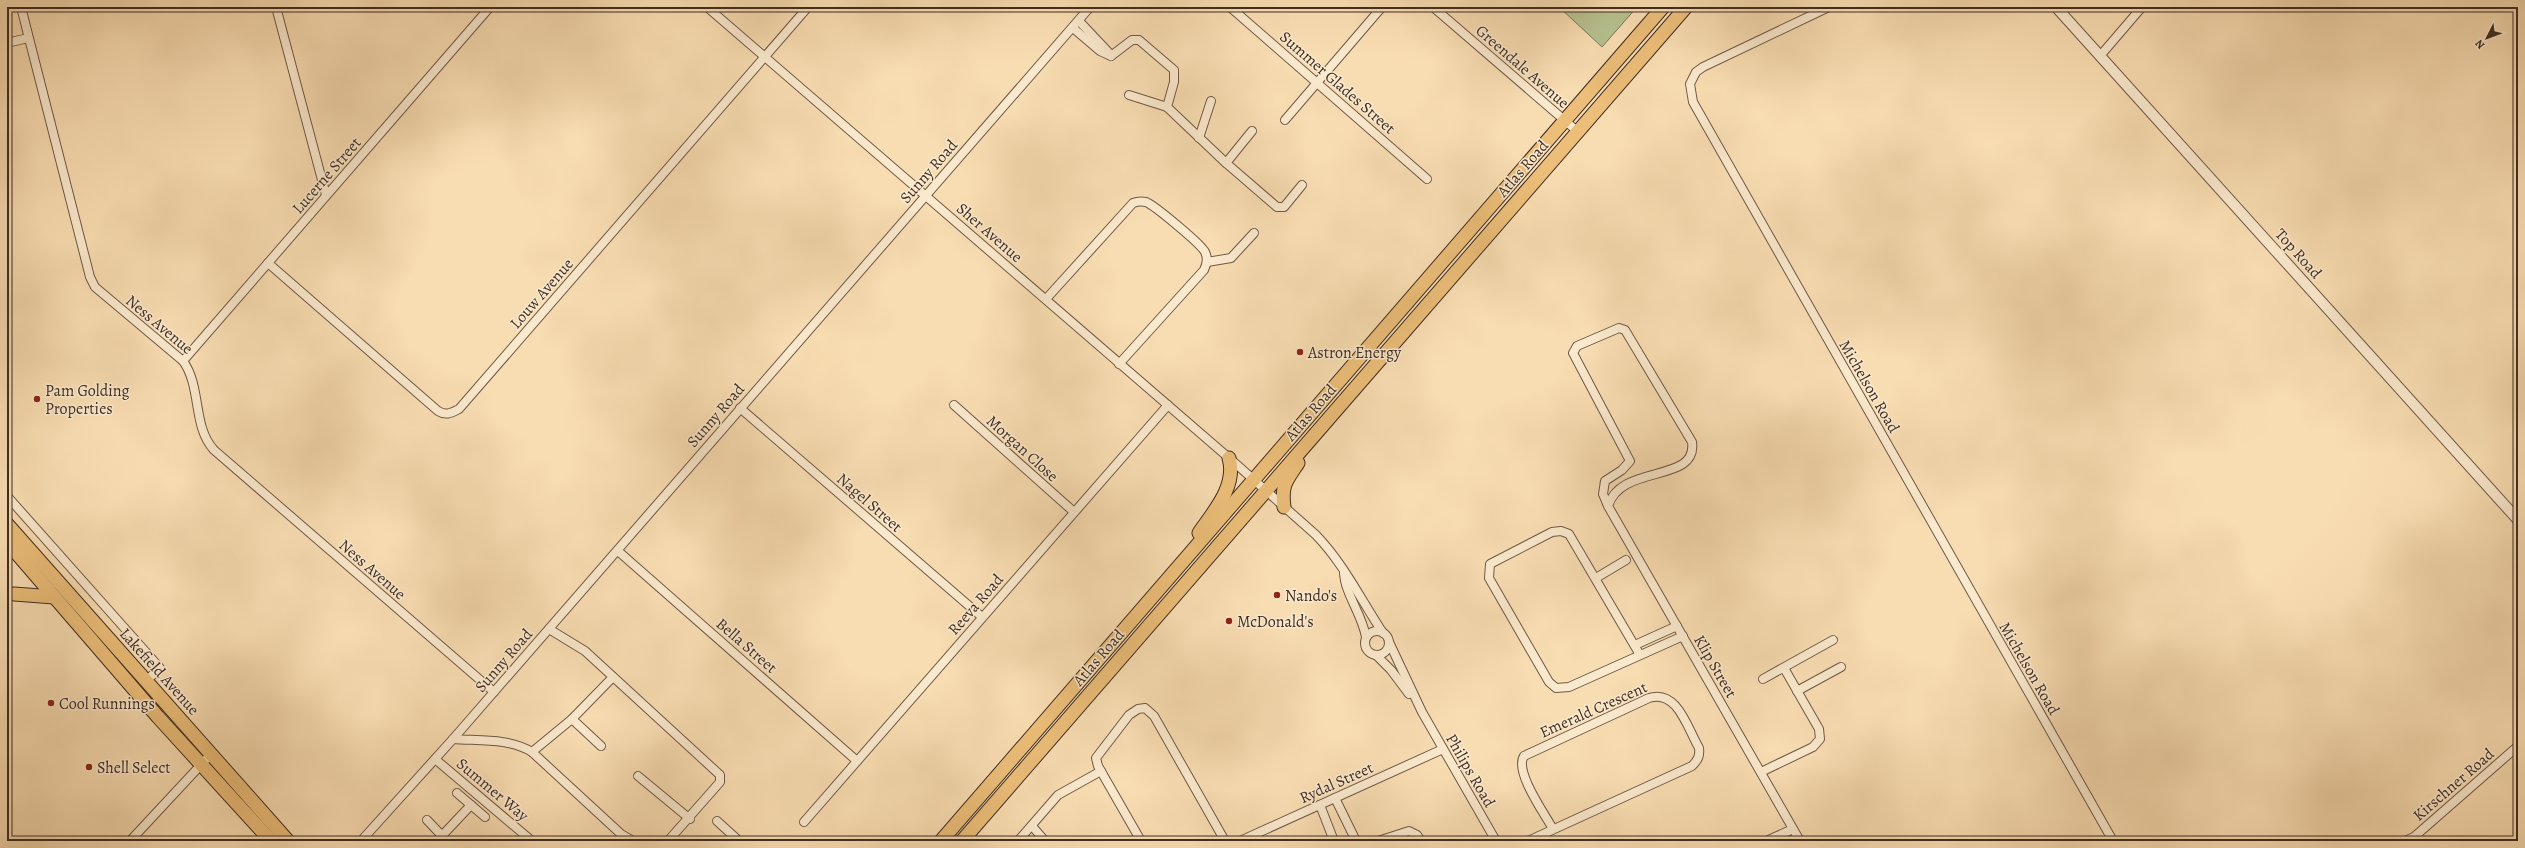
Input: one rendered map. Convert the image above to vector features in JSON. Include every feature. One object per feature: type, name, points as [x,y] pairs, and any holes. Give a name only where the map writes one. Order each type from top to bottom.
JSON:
[{"type":"main road","name":"Atlas Road","points":[[946,839],[1254,479],[1663,7]]},
{"type":"main road","name":"Atlas Road","points":[[962,841],[1265,490],[1686,7]]},
{"type":"main road","points":[[1284,507],[1282,491],[1283,485],[1312,444],[1317,431]]},
{"type":"main road","points":[[1182,564],[1231,480],[1232,470],[1229,458]]},
{"type":"main road","name":"Lakefield Avenue","points":[[7,524],[288,841]]},
{"type":"main road","name":"Lakefield Avenue","points":[[7,542],[200,765],[271,841]]},
{"type":"main road","points":[[14,594],[54,597]]},
{"type":"street","name":"Ness Avenue","points":[[21,7],[92,282],[98,291],[183,361],[190,369],[206,439],[214,450],[494,692]]},
{"type":"street","points":[[276,7],[326,195]]},
{"type":"street","name":"Lucerne Street","points":[[183,361],[490,7]]},
{"type":"street","name":"Sher Avenue","points":[[707,7],[1254,479]]},
{"type":"street","name":"Louw Avenue","points":[[268,263],[438,411],[447,414],[453,412],[459,409],[808,7]]},
{"type":"street","name":"Sunny Road","points":[[361,841],[453,739],[618,551],[740,408],[1090,7]]},
{"type":"street","name":"Summer Glades Street","points":[[1230,7],[1427,179]]},
{"type":"street","points":[[1285,120],[1382,7]]},
{"type":"street","name":"Greendale Avenue","points":[[1433,7],[1577,131]]},
{"type":"street","name":"Michelson Road","points":[[1829,7],[1703,67],[1696,72],[1690,84],[1693,102],[2113,841]]},
{"type":"street","name":"Top Road","points":[[2056,7],[2518,520]]},
{"type":"street","points":[[2100,56],[2142,7]]},
{"type":"street","points":[[1079,21],[1111,56]]},
{"type":"street","points":[[1072,28],[1100,51],[1111,56]]},
{"type":"street","points":[[7,43],[28,38]]},
{"type":"street","points":[[1111,56],[1132,40],[1139,40],[1172,68],[1175,73],[1174,82],[1167,107]]},
{"type":"street","points":[[1129,95],[1167,107],[1226,163],[1278,208],[1284,207],[1302,185]]},
{"type":"street","points":[[1199,138],[1211,100]]},
{"type":"street","points":[[1226,163],[1252,131]]},
{"type":"street","points":[[1046,300],[1123,213],[1137,201],[1150,204],[1198,243],[1206,253],[1207,262],[1204,270],[1119,364]]},
{"type":"street","points":[[1207,262],[1230,258],[1254,233]]},
{"type":"street","name":"Klip Street","points":[[1608,506],[1610,497],[1635,478],[1663,473],[1686,462],[1692,456],[1693,449],[1692,442],[1625,330],[1619,328],[1577,346],[1573,353],[1630,461],[1627,466],[1603,485],[1603,494],[1608,506],[1800,841]]},
{"type":"street","name":"Morgan Close","points":[[954,405],[1074,512]]},
{"type":"street","name":"Reeva Road","points":[[804,822],[1168,405]]},
{"type":"street","name":"Nagel Street","points":[[740,408],[982,618]]},
{"type":"street","points":[[1254,479],[1327,546],[1344,572],[1389,642],[1384,652],[1376,655],[1366,650],[1364,642],[1366,637],[1362,617],[1349,590],[1344,572]]},
{"type":"street","points":[[7,496],[160,668],[146,681]]},
{"type":"street","points":[[1640,655],[1572,536],[1561,531],[1552,532],[1528,543],[1490,564],[1488,570],[1489,578],[1552,686],[1560,689],[1569,686],[1640,655],[1682,636]]},
{"type":"street","name":"Bella Street","points":[[618,551],[857,761]]},
{"type":"street","points":[[1596,578],[1626,560]]},
{"type":"street","points":[[1635,645],[1677,626]]},
{"type":"street","points":[[549,629],[585,651],[720,775],[720,782],[690,818],[668,841]]},
{"type":"street","points":[[1366,637],[1375,631],[1383,633]]},
{"type":"street","points":[[1763,679],[1833,640]]},
{"type":"street","name":"Philips Road","points":[[1389,642],[1422,712],[1496,841]]},
{"type":"street","name":"Philips Road","points":[[1376,655],[1391,670],[1422,712]]},
{"type":"street","points":[[1797,692],[1840,667]]},
{"type":"street","points":[[1761,772],[1813,747],[1820,739],[1820,729],[1784,668]]},
{"type":"street","points":[[532,752],[572,719],[613,677]]},
{"type":"street","name":"Emerald Crescent","points":[[1528,841],[1692,766],[1696,762],[1700,753],[1699,748],[1670,700],[1661,695],[1649,698],[1524,756],[1521,761],[1522,773],[1553,829]]},
{"type":"street","points":[[1141,841],[1097,762],[1098,754],[1129,715],[1138,709],[1150,711],[1225,841]]},
{"type":"street","points":[[572,719],[601,746]]},
{"type":"street","points":[[453,739],[509,742],[522,746],[532,752],[621,834],[633,841]]},
{"type":"street","name":"Kirschner Road","points":[[2405,841],[2414,837],[2518,746]]},
{"type":"street","name":"Rydal Street","points":[[1240,841],[1443,749]]},
{"type":"street","points":[[130,841],[211,754]]},
{"type":"street","name":"Summer Way","points":[[435,759],[532,841]]},
{"type":"street","points":[[1018,841],[1058,795],[1101,771]]},
{"type":"street","points":[[638,776],[690,818]]},
{"type":"street","points":[[457,793],[486,817]]},
{"type":"street","points":[[1335,798],[1356,841]]},
{"type":"street","points":[[427,820],[442,839],[471,805]]},
{"type":"street","points":[[1320,805],[1334,841]]},
{"type":"street","points":[[717,821],[739,841]]},
{"type":"street","points":[[1032,826],[1045,841]]},
{"type":"street","points":[[1766,841],[1793,829]]},
{"type":"street","points":[[1378,841],[1409,830],[1417,835],[1421,841]]},
{"type":"green space","points":[[1559,7],[1637,7],[1602,47]]},
{"type":"place","name":"Astron Energy","points":[[1300,352]]},
{"type":"place","name":"Pam Golding Properties","points":[[37,399]]},
{"type":"place","name":"Nando's","points":[[1277,595]]},
{"type":"place","name":"McDonald's","points":[[1229,621]]},
{"type":"place","name":"Cool Runnings","points":[[51,703]]},
{"type":"place","name":"Shell Select","points":[[89,767]]}]
